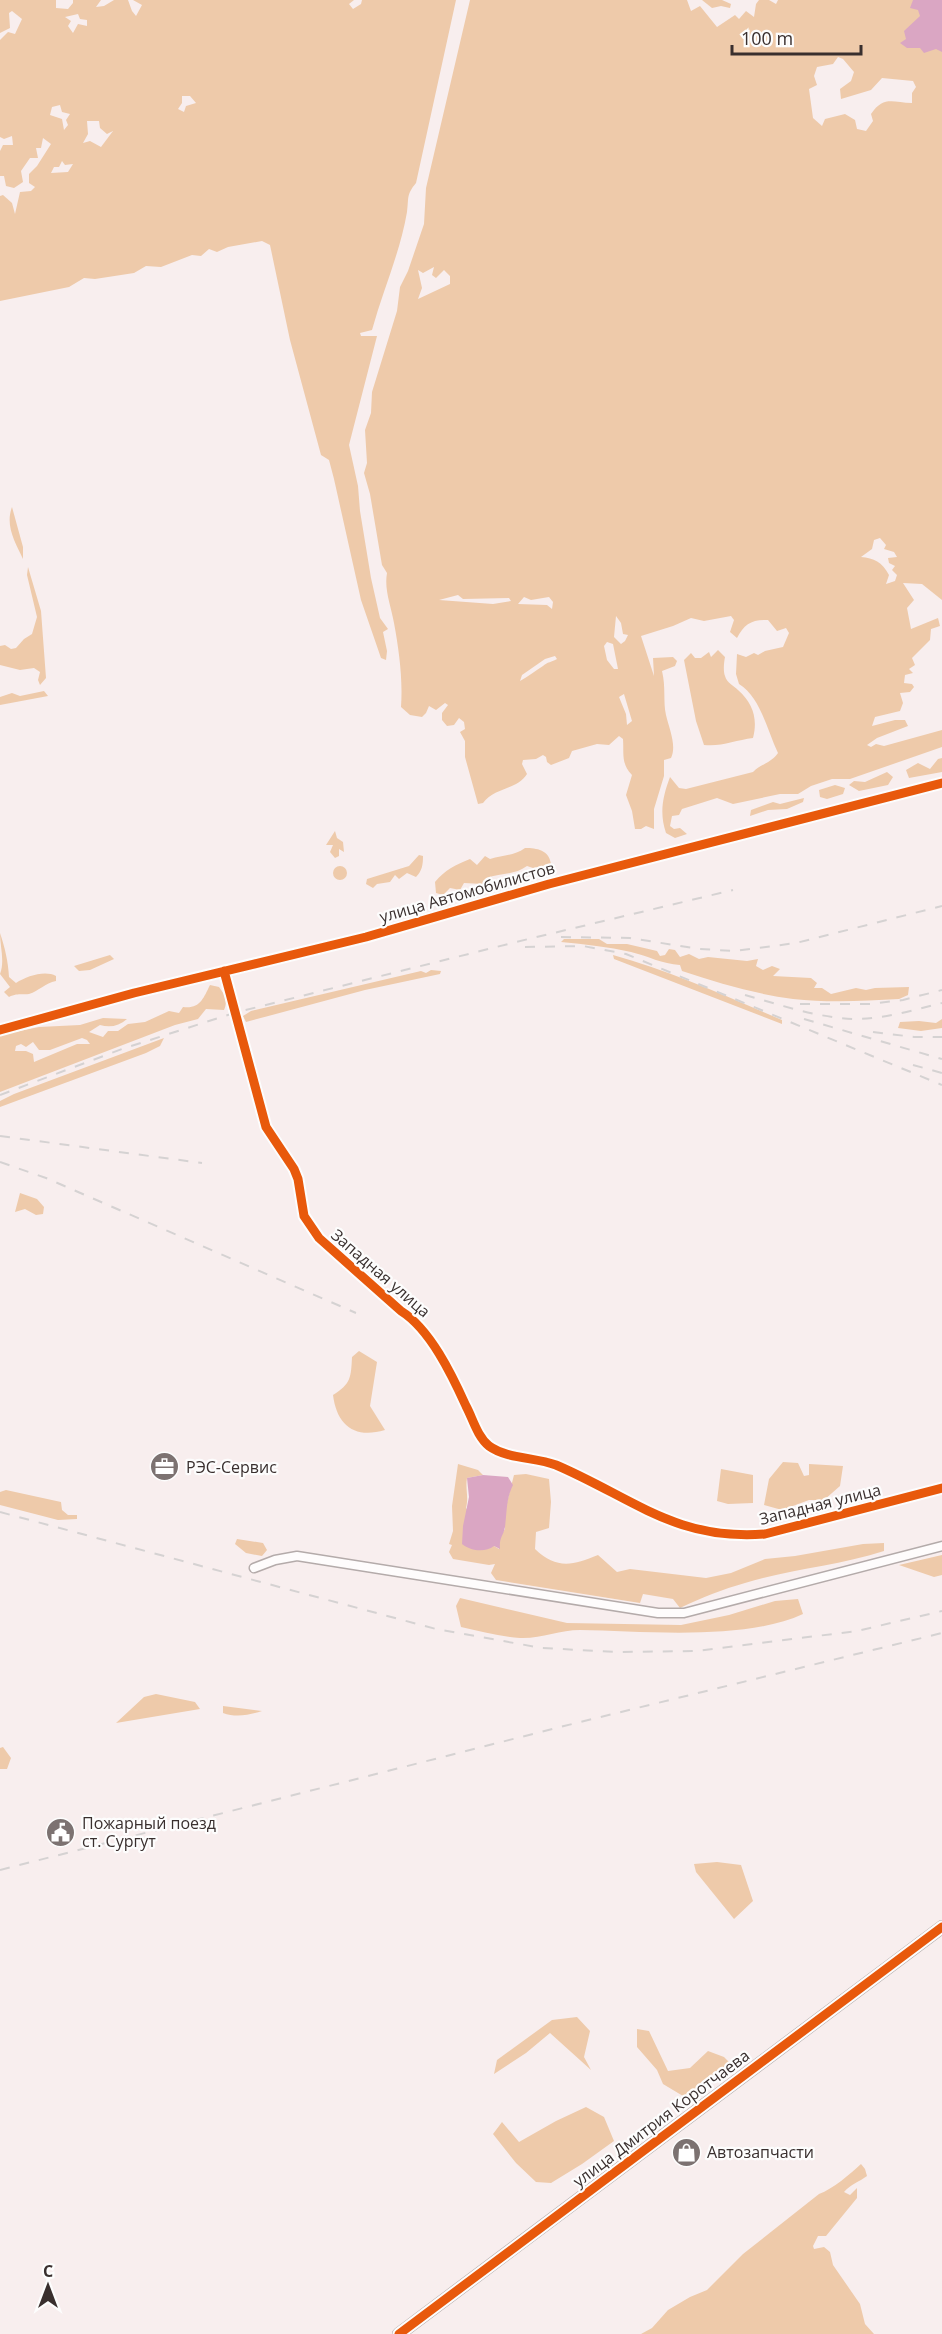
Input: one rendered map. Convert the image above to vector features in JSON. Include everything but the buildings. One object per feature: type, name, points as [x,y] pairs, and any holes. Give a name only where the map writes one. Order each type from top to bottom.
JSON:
[{"type":"street","name":"улица Автомобилистов","points":[[0,1030],[134,993],[366,937],[526,890],[942,783]]},
{"type":"street","name":"Западная улица","points":[[224,971],[266,1127],[294,1169],[298,1179],[304,1216],[310,1227],[319,1238],[420,1325],[455,1384],[477,1431],[490,1446],[503,1452],[556,1465],[654,1515],[712,1534],[743,1536],[765,1534],[942,1488]]},
{"type":"street","points":[[254,1568],[275,1560],[297,1556],[658,1613],[684,1613],[942,1545]]},
{"type":"street","name":"улица Дмитрия Коротчаева","points":[[399,2334],[942,1927]]},
{"type":"shaded area","points":[[0,0],[56,0],[56,8],[68,9],[73,0],[101,0],[96,7],[104,6],[114,0],[128,0],[136,16],[142,5],[133,0],[354,0],[349,4],[353,9],[361,4],[362,0],[456,0],[416,183],[409,194],[400,242],[372,330],[360,333],[361,336],[377,336],[349,445],[358,486],[371,578],[380,618],[388,629],[383,632],[387,651],[386,660],[381,658],[361,600],[329,460],[321,455],[290,340],[270,245],[262,241],[228,247],[217,252],[209,249],[201,256],[192,255],[161,267],[146,266],[134,273],[95,279],[84,278],[69,287],[0,301],[0,196],[3,195],[12,203],[15,214],[20,192],[31,191],[35,187],[29,183],[29,174],[51,144],[43,138],[41,148],[36,148],[38,158],[30,158],[21,171],[23,182],[14,188],[6,186],[4,176],[0,176],[0,151],[3,145],[13,145],[12,136],[4,139],[0,137],[0,40],[8,32],[15,34],[22,19],[12,11],[9,13],[10,28],[0,33]],"holes":[[[78,14],[80,19],[87,20],[87,26],[78,24],[73,33],[68,26],[71,21],[65,17]],[[182,96],[190,96],[196,103],[186,106],[184,112],[178,109],[182,103]],[[60,105],[62,112],[70,114],[66,120],[68,125],[64,130],[62,119],[50,115],[52,107]],[[87,121],[99,121],[100,128],[107,134],[113,131],[101,147],[90,141],[83,143],[88,134]],[[62,161],[65,165],[73,164],[68,172],[51,173],[54,167],[59,167]]]},
{"type":"shaded area","points":[[470,0],[687,0],[691,11],[700,6],[717,27],[735,15],[739,19],[746,11],[754,17],[759,0],[769,0],[776,4],[778,0],[942,0],[942,600],[922,584],[903,583],[914,600],[907,608],[911,629],[938,618],[940,626],[931,629],[930,640],[912,658],[915,665],[909,669],[913,673],[905,675],[904,683],[912,684],[914,687],[910,692],[900,693],[903,703],[900,711],[875,717],[872,726],[905,720],[908,726],[877,738],[867,745],[884,746],[942,730],[942,747],[850,779],[832,779],[811,786],[798,794],[780,794],[733,804],[717,798],[682,809],[679,815],[672,816],[670,826],[674,829],[680,828],[687,834],[675,838],[666,833],[662,811],[670,777],[679,788],[686,789],[753,772],[778,753],[753,697],[739,684],[736,674],[737,654],[746,657],[783,647],[789,633],[786,628],[777,631],[768,620],[762,620],[749,623],[737,638],[730,632],[734,620],[731,616],[704,621],[691,618],[641,636],[654,676],[653,658],[673,657],[677,661],[675,666],[662,671],[665,710],[672,737],[673,753],[671,758],[664,760],[664,776],[654,809],[654,829],[646,826],[635,829],[626,795],[632,775],[625,763],[623,739],[619,736],[609,745],[597,744],[572,751],[569,758],[551,765],[543,755],[536,759],[523,760],[522,764],[527,774],[523,779],[478,804],[465,757],[465,741],[460,732],[465,729],[464,722],[459,718],[454,725],[447,726],[442,720],[442,713],[448,705],[445,703],[436,710],[429,706],[422,717],[410,715],[401,707],[400,665],[387,592],[387,573],[382,565],[370,494],[364,473],[367,463],[365,430],[371,413],[372,392],[397,311],[400,287],[424,224],[426,188]],"holes":[[[838,57],[843,59],[854,72],[851,81],[840,89],[841,99],[871,90],[882,78],[913,81],[916,87],[912,93],[912,103],[889,101],[880,104],[871,114],[873,121],[866,131],[857,129],[855,120],[845,114],[825,119],[822,126],[813,118],[809,89],[817,85],[814,76],[817,67],[833,64]],[[434,267],[432,275],[436,278],[444,270],[450,276],[450,284],[418,299],[422,288],[418,270],[423,273]],[[880,538],[886,545],[884,549],[894,552],[897,557],[888,558],[889,563],[895,566],[892,570],[897,575],[895,581],[886,584],[889,575],[884,567],[870,558],[861,557],[872,549],[874,540]],[[458,595],[463,599],[509,598],[511,601],[493,604],[439,600]],[[524,597],[531,600],[549,597],[553,602],[552,609],[547,605],[518,604]],[[616,616],[621,623],[623,634],[628,635],[621,644],[614,637]],[[607,642],[613,644],[618,669],[614,669],[607,660],[604,646]],[[555,656],[557,659],[520,681],[522,675],[545,659]],[[624,694],[632,721],[627,725],[626,714],[619,697]]]},
{"type":"shaded area","points":[[702,0],[722,0],[731,4],[730,8],[721,6],[712,8]]},
{"type":"shaded area","points":[[913,0],[942,0],[942,52],[936,49],[924,53],[920,48],[907,48],[900,43],[906,39],[904,31],[920,16],[918,10],[910,8]]},
{"type":"shaded area","points":[[12,507],[23,547],[23,559],[10,527]]},
{"type":"shaded area","points":[[28,567],[41,611],[46,678],[40,685],[38,680],[40,672],[34,668],[20,670],[0,665],[0,646],[16,648],[32,634],[37,617],[27,575]]},
{"type":"shaded area","points":[[718,650],[725,657],[724,674],[726,678],[751,706],[755,724],[753,738],[704,745],[696,721],[684,660],[691,653],[695,658],[701,658],[709,652],[711,657]]},
{"type":"shaded area","points":[[44,691],[48,696],[0,705],[0,697],[12,693],[20,696]]},
{"type":"shaded area","points":[[942,758],[942,772],[909,778],[906,770],[918,763],[930,769],[938,759]]},
{"type":"shaded area","points":[[887,772],[893,777],[888,785],[859,791],[849,785],[854,781],[865,782]]},
{"type":"shaded area","points":[[835,785],[845,788],[843,794],[827,799],[820,797],[819,790]]},
{"type":"shaded area","points":[[804,798],[803,802],[787,809],[768,810],[750,816],[751,810],[773,802],[780,804]]},
{"type":"shaded area","points":[[335,831],[337,838],[343,842],[344,852],[339,849],[339,856],[335,858],[330,852],[333,845],[326,845]]},
{"type":"shaded area","points":[[525,848],[538,849],[545,853],[551,864],[533,868],[527,866],[513,872],[486,878],[483,884],[464,883],[460,890],[450,888],[443,895],[436,893],[435,882],[455,866],[470,859],[477,865],[485,856],[490,859],[513,854]]},
{"type":"shaded area","points":[[419,855],[423,856],[423,862],[416,877],[407,873],[399,879],[395,875],[390,882],[377,884],[373,888],[366,884],[367,879],[409,866]]},
{"type":"shaded area","points":[[340,866],[345,868],[347,873],[345,878],[340,880],[335,878],[333,873],[335,868]]},
{"type":"shaded area","points":[[0,933],[9,977],[16,983],[41,974],[52,974],[56,976],[56,981],[29,994],[9,997],[4,992],[10,987],[0,974],[2,959]]},
{"type":"shaded area","points":[[564,939],[599,939],[607,944],[627,944],[657,951],[660,956],[665,955],[669,949],[675,950],[680,957],[689,954],[699,959],[708,957],[747,961],[758,959],[756,966],[763,970],[772,966],[780,969],[773,976],[811,978],[817,983],[814,988],[822,988],[831,994],[856,988],[866,990],[909,987],[908,995],[899,999],[846,1001],[779,997],[737,988],[682,971],[680,965],[622,950],[561,942]]},
{"type":"shaded area","points":[[110,955],[114,959],[90,970],[79,971],[74,966]]},
{"type":"shaded area","points":[[613,955],[698,984],[782,1020],[782,1024],[614,959]]},
{"type":"shaded area","points":[[431,970],[441,971],[440,974],[365,990],[246,1022],[243,1016],[251,1011],[421,971],[426,973]]},
{"type":"shaded area","points":[[210,985],[219,987],[223,993],[226,1004],[224,1010],[206,1009],[198,1019],[175,1025],[0,1092],[0,1035],[39,1027],[80,1025],[103,1018],[127,1019],[114,1026],[100,1025],[89,1032],[103,1037],[108,1031],[118,1031],[128,1024],[145,1022],[169,1011],[179,1013],[183,1007],[197,1005]],"holes":[[[82,1038],[90,1044],[77,1044],[34,1062],[33,1054],[26,1051],[15,1051],[16,1046],[21,1044],[26,1047],[33,1042],[39,1050],[50,1050]]]},
{"type":"shaded area","points":[[942,1019],[942,1028],[921,1031],[898,1028],[900,1022],[936,1023]]},
{"type":"shaded area","points":[[164,1038],[160,1046],[146,1053],[0,1107],[0,1101],[14,1094]]},
{"type":"shaded area","points":[[20,1193],[37,1199],[44,1207],[43,1214],[36,1215],[25,1209],[15,1212]]},
{"type":"shaded area","points":[[359,1351],[377,1362],[370,1406],[385,1430],[365,1433],[349,1428],[343,1422],[335,1406],[333,1395],[347,1383],[352,1357]]},
{"type":"shaded area","points":[[783,1462],[798,1463],[804,1476],[809,1475],[809,1464],[843,1466],[840,1486],[824,1500],[809,1500],[782,1510],[764,1505],[769,1479]]},
{"type":"shaded area","points":[[458,1464],[478,1470],[483,1475],[467,1478],[466,1508],[494,1546],[499,1549],[499,1538],[505,1529],[505,1510],[514,1475],[526,1474],[549,1479],[551,1502],[549,1528],[536,1532],[535,1549],[557,1563],[580,1562],[598,1555],[617,1572],[630,1569],[706,1578],[731,1573],[765,1559],[863,1544],[884,1543],[884,1551],[762,1578],[720,1591],[680,1608],[673,1599],[643,1594],[640,1603],[496,1580],[491,1573],[495,1564],[453,1559],[449,1552],[452,1545],[449,1544],[453,1531],[452,1506]]},
{"type":"shaded area","points":[[721,1469],[753,1475],[753,1503],[728,1504],[717,1501]]},
{"type":"shaded area","points":[[483,1475],[508,1477],[513,1485],[508,1500],[500,1549],[494,1546],[486,1550],[478,1550],[462,1544],[469,1497],[467,1478]]},
{"type":"shaded area","points":[[6,1490],[61,1502],[62,1510],[68,1515],[77,1515],[77,1519],[58,1520],[0,1505],[0,1492]]},
{"type":"shaded area","points":[[237,1539],[263,1543],[267,1550],[262,1556],[246,1553],[235,1544]]},
{"type":"shaded area","points":[[942,1555],[942,1575],[934,1577],[899,1565]]},
{"type":"shaded area","points":[[460,1598],[567,1623],[681,1625],[729,1615],[775,1601],[798,1599],[803,1614],[753,1628],[724,1631],[580,1630],[520,1638],[461,1627],[456,1606]]},
{"type":"shaded area","points":[[156,1694],[195,1702],[200,1709],[116,1723],[144,1697]]},
{"type":"shaded area","points":[[223,1706],[262,1711],[238,1716],[223,1713]]},
{"type":"shaded area","points":[[3,1747],[11,1758],[7,1769],[0,1769],[0,1748]]},
{"type":"shaded area","points":[[717,1862],[741,1865],[753,1901],[734,1919],[696,1872],[694,1864]]},
{"type":"shaded area","points":[[577,2017],[590,2031],[584,2057],[591,2070],[550,2033],[526,2053],[494,2074],[497,2060],[552,2020]]},
{"type":"shaded area","points":[[637,2029],[649,2031],[668,2071],[690,2068],[708,2051],[724,2057],[731,2064],[688,2099],[663,2084],[657,2070],[637,2047]]},
{"type":"shaded area","points":[[586,2107],[604,2117],[614,2141],[551,2183],[536,2182],[516,2163],[493,2134],[502,2122],[519,2142]]},
{"type":"shaded area","points":[[861,2164],[867,2176],[844,2192],[850,2195],[857,2188],[857,2198],[826,2236],[818,2236],[813,2246],[814,2249],[824,2247],[830,2252],[833,2265],[860,2304],[865,2324],[874,2334],[641,2334],[652,2328],[668,2310],[707,2290],[743,2254],[819,2194],[847,2177]]},
{"type":"railway","points":[[0,1095],[122,1049],[234,1013],[733,890]]},
{"type":"railway","points":[[561,937],[630,938],[699,949],[735,951],[796,943],[942,906]]},
{"type":"railway","points":[[525,947],[583,946],[626,954],[942,1085]]},
{"type":"railway","points":[[800,1004],[870,1004],[903,1000],[942,990]]},
{"type":"railway","points":[[745,995],[813,1014],[855,1019],[888,1016],[942,1003]]},
{"type":"railway","points":[[804,1019],[942,1059]]},
{"type":"railway","points":[[873,1032],[914,1037],[942,1037]]},
{"type":"railway","points":[[913,1065],[942,1073]]},
{"type":"railway","points":[[0,1136],[202,1163]]},
{"type":"railway","points":[[0,1162],[46,1178],[356,1313]]},
{"type":"railway","points":[[0,1512],[436,1629],[542,1648],[617,1652],[696,1651],[857,1631],[942,1611]]},
{"type":"railway","points":[[0,1870],[564,1726],[942,1633]]},
{"type":"cycle path","points":[[0,1030],[134,993],[366,937],[549,884],[942,783]]},
{"type":"cycle path","points":[[224,971],[266,1127],[294,1169],[298,1179],[304,1216],[319,1238],[412,1319],[431,1341],[447,1367],[478,1432],[489,1446],[513,1456],[556,1465],[680,1524],[706,1531],[734,1534],[765,1534],[942,1488]]},
{"type":"cycle path","points":[[399,2334],[942,1927]]},
{"type":"place","name":"РЭС-Сервис","points":[[165,1467]]},
{"type":"place","name":"Пожарный поезд ст. Сургут","points":[[61,1832]]},
{"type":"place","name":"Автозапчасти","points":[[686,2152]]}]
